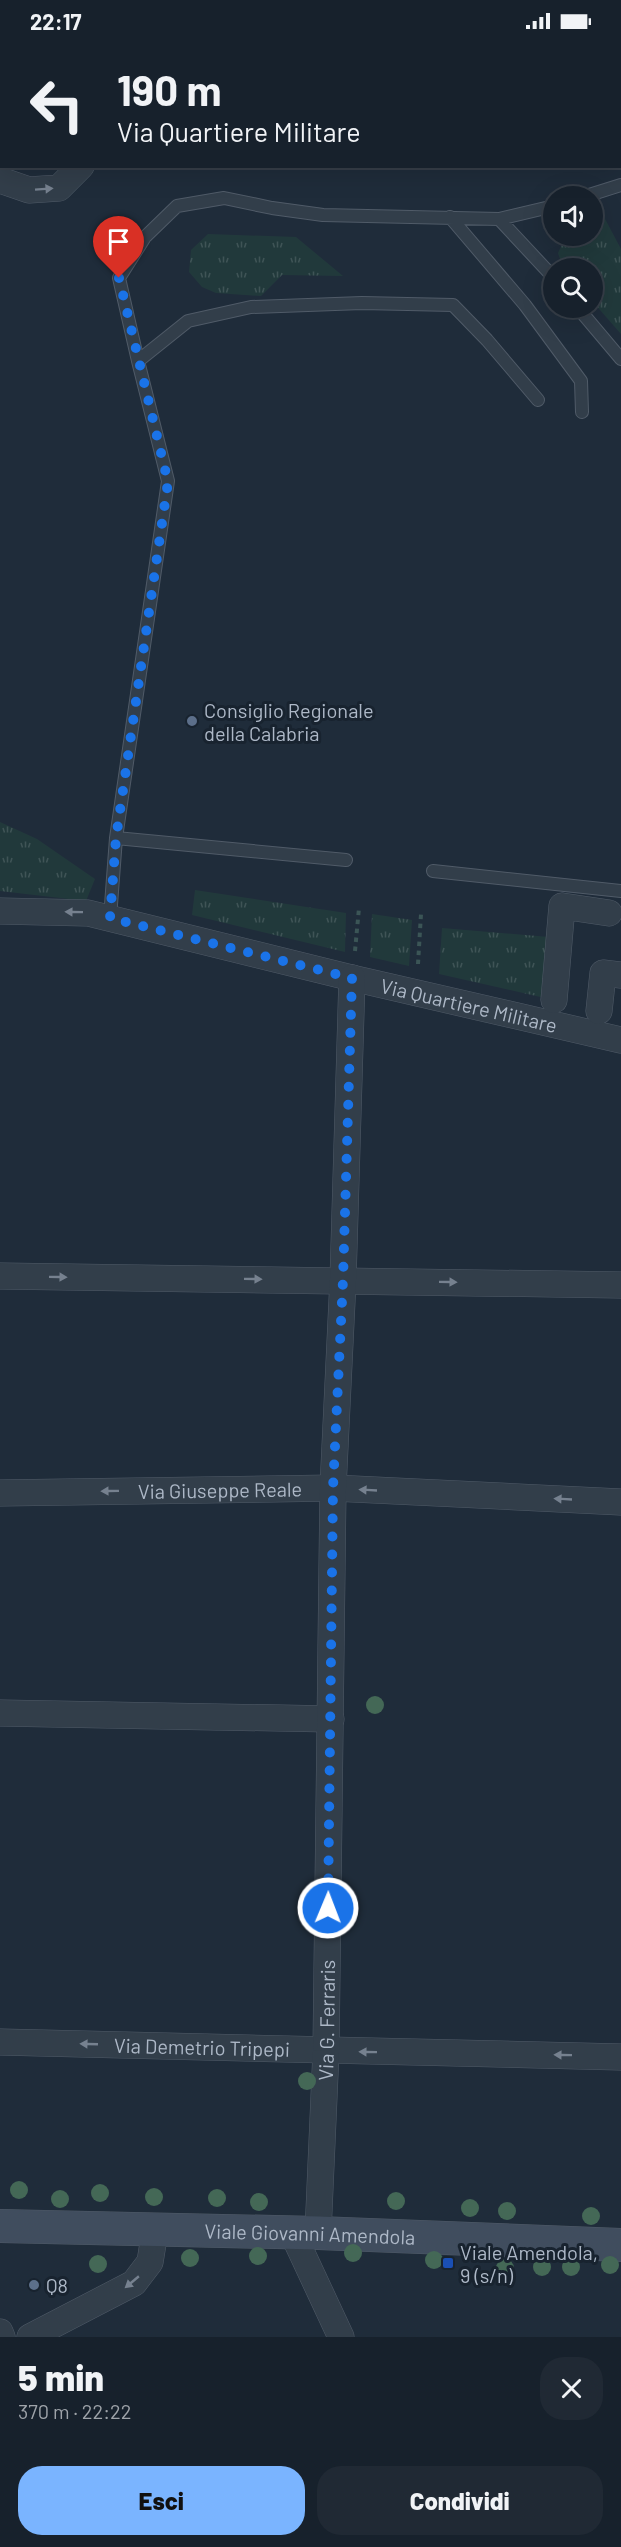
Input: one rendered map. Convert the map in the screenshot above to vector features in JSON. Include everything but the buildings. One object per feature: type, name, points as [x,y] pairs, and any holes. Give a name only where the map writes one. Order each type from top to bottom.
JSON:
[{"type":"street","points":[[0,180],[29,190],[59,188],[79,168]]},
{"type":"street","points":[[554,1000],[562,906],[615,902]]},
{"type":"street","name":"Via Quartiere Militare","points":[[0,911],[88,913],[353,966],[621,1040]]},
{"type":"street","name":"Via G. Ferraris","points":[[306,2234],[326,2051],[333,1488],[343,1280],[353,966]]},
{"type":"street","points":[[599,1011],[603,972],[621,975]]},
{"type":"street","points":[[0,1276],[621,1285]]},
{"type":"street","name":"Via Giuseppe Reale","points":[[0,1493],[333,1488],[621,1503]]},
{"type":"street","points":[[0,1713],[331,1719]]},
{"type":"street","name":"Via Demetrio Tripepi","points":[[0,2042],[621,2057]]},
{"type":"street","name":"Viale Giovanni Amendola","points":[[0,2226],[621,2245]]},
{"type":"street","points":[[30,2337],[134,2283],[150,2262],[155,2231]]},
{"type":"street","points":[[306,2234],[341,2337]]},
{"type":"street","points":[[0,2332],[2,2337]]},
{"type":"lane","points":[[603,191],[621,185]]},
{"type":"lane","points":[[110,918],[116,838],[168,482],[119,278],[145,237],[177,206],[224,198],[323,215],[499,219],[543,209]]},
{"type":"lane","points":[[450,217],[525,305],[581,381],[582,412]]},
{"type":"lane","points":[[499,219],[543,266]]},
{"type":"lane","points":[[138,361],[188,321],[251,307],[363,303],[453,305],[487,340],[538,400]]},
{"type":"lane","points":[[586,318],[621,359]]},
{"type":"lane","points":[[116,838],[346,860]]},
{"type":"lane","points":[[433,871],[615,902]]},
{"type":"path","points":[[353,966],[359,908]]},
{"type":"path","points":[[418,968],[421,914]]},
{"type":"green space","points":[[603,217],[621,249],[621,334],[603,313],[603,258],[560,258],[558,253],[561,246],[603,246]]},
{"type":"green space","points":[[208,234],[296,237],[343,276],[282,275],[261,296],[216,293],[202,287],[189,272],[191,250]]},
{"type":"green space","points":[[0,822],[37,839],[95,879],[86,901],[0,891]]},
{"type":"green space","points":[[195,890],[346,913],[345,952],[192,915]]},
{"type":"green space","points":[[372,914],[412,920],[409,966],[370,957]]},
{"type":"green space","points":[[442,928],[549,937],[545,998],[439,974]]},
{"type":"place","name":"Consiglio Regionale della Calabria","points":[[192,721]]},
{"type":"place","name":"Viale Amendola, 9 (s/n)","points":[[448,2263]]},
{"type":"place","name":"Q8","points":[[34,2285]]},
{"type":"route","points":[[119,278],[168,482],[116,838],[110,918],[352,978],[343,1280],[333,1488],[328,1908]]}]
